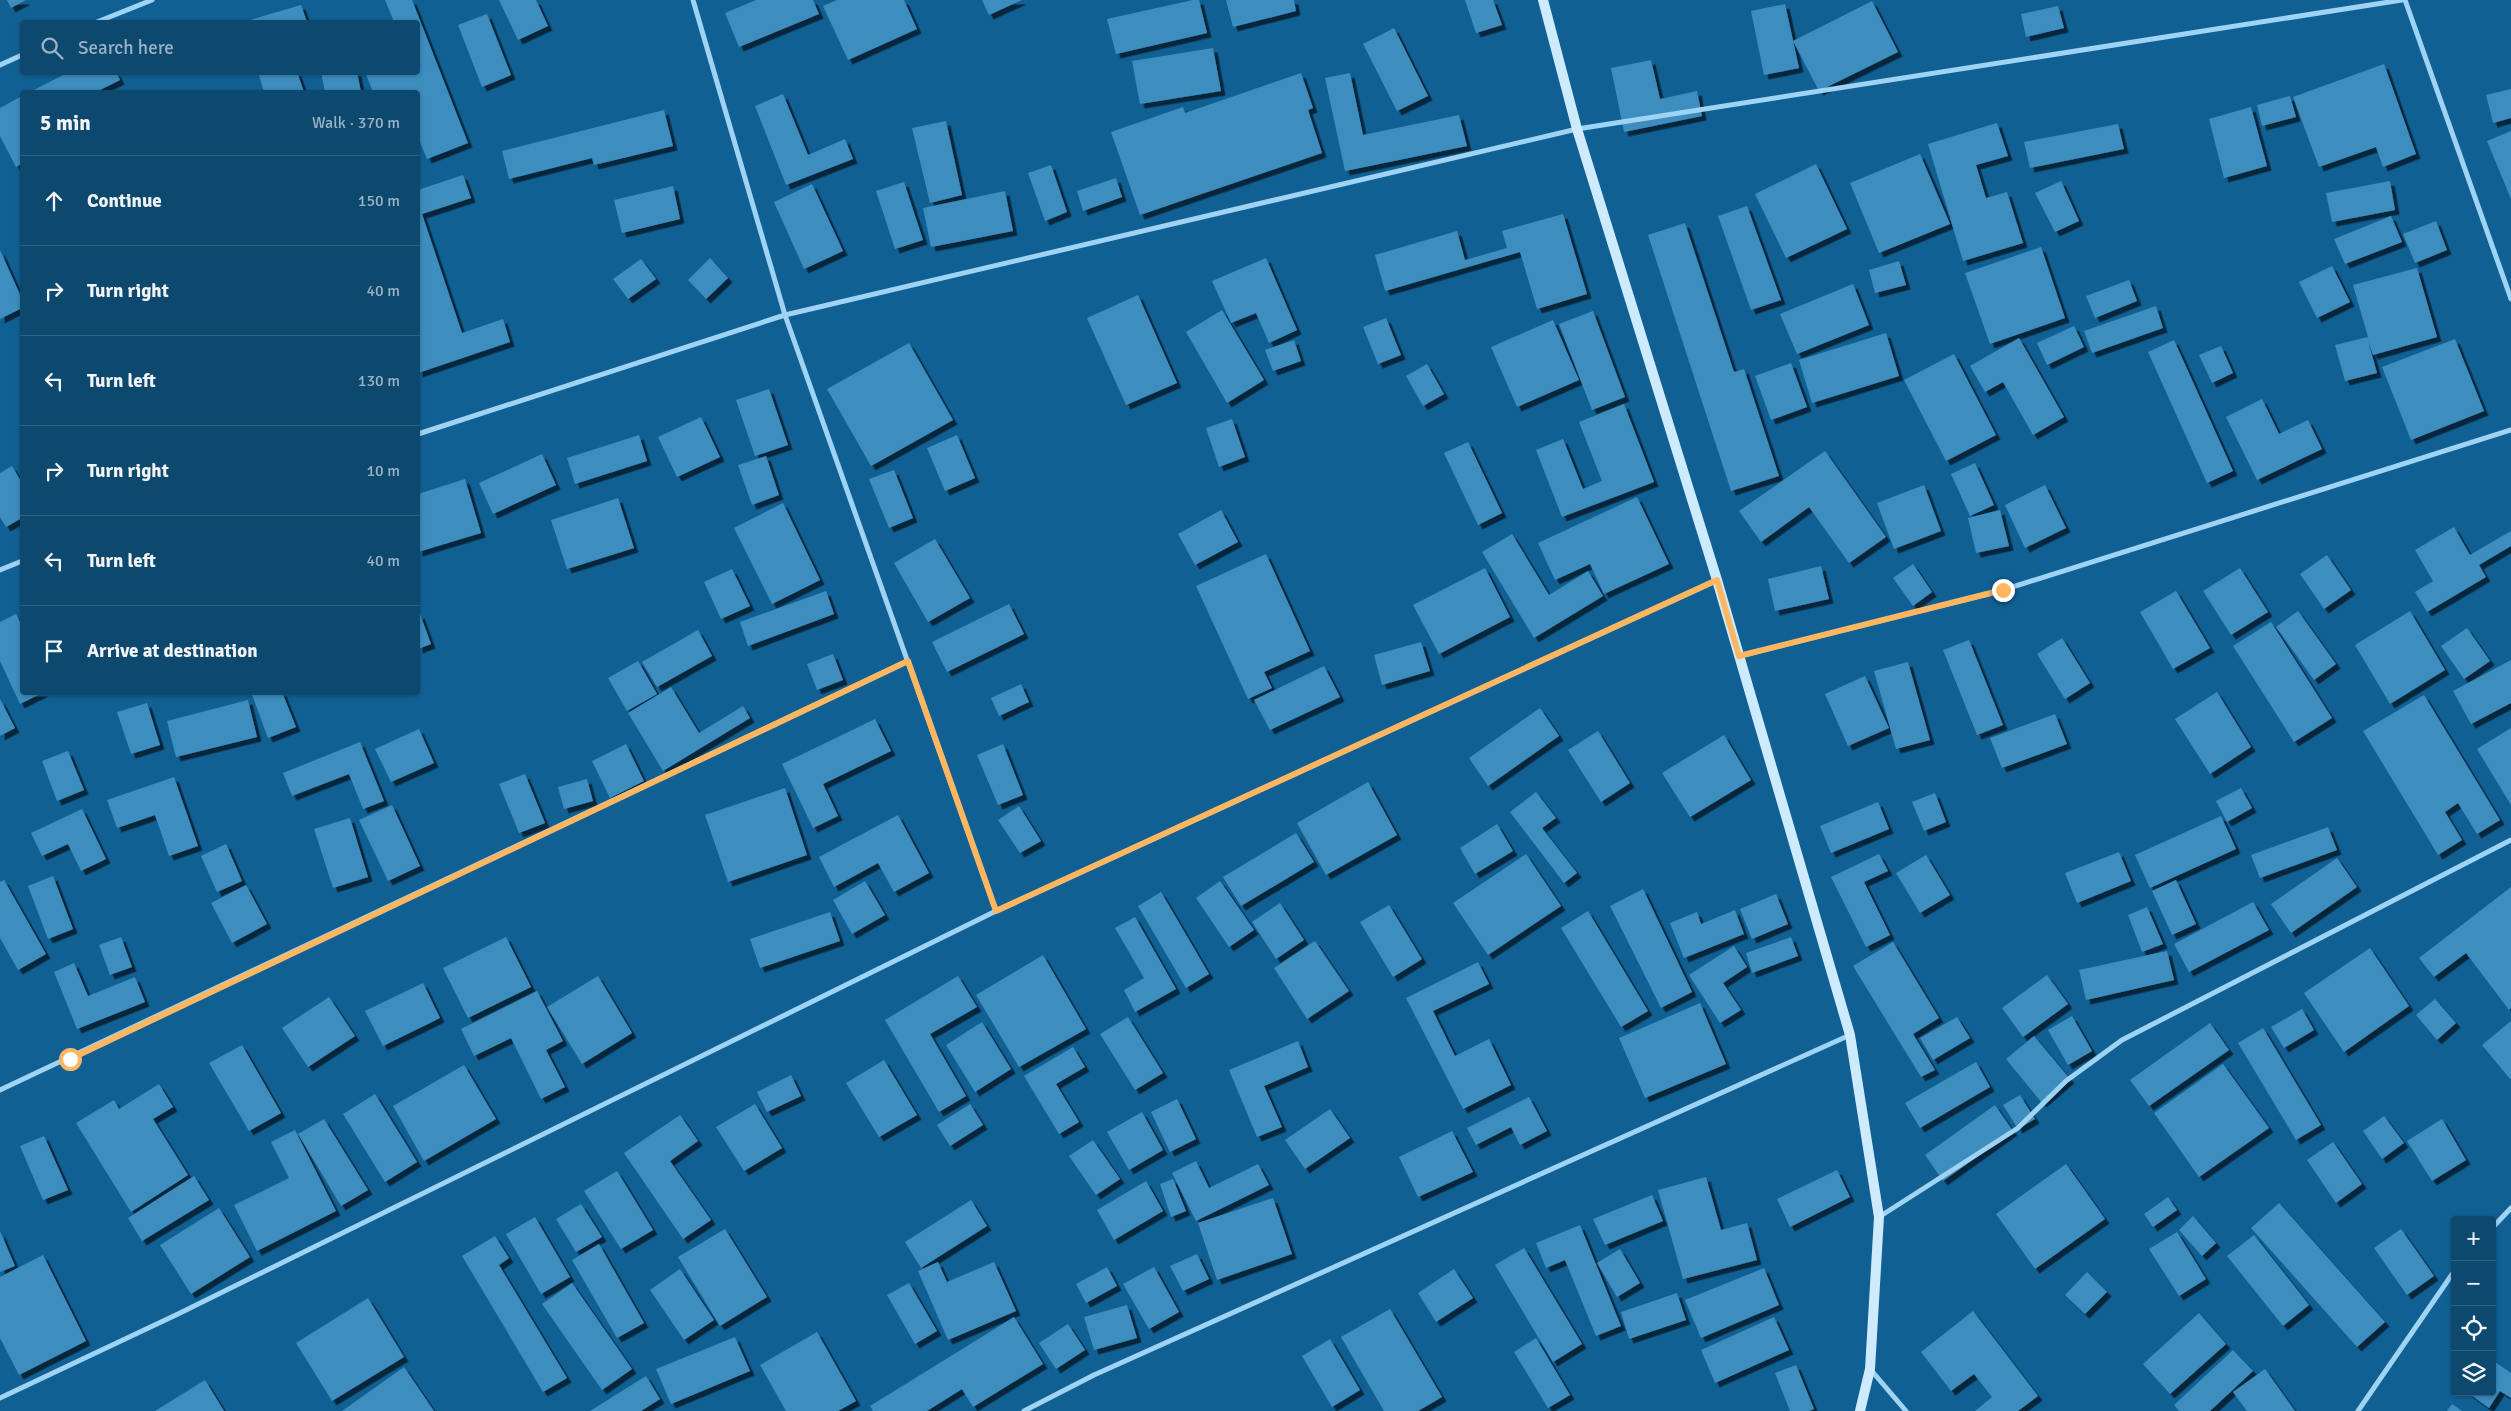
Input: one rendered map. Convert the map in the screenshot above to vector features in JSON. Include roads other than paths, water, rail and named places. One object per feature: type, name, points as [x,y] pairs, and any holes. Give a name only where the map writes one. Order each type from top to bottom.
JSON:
[{"type":"street","points":[[102,20],[152,0]]},
{"type":"street","points":[[693,0],[785,315],[996,911]]},
{"type":"street","points":[[1543,0],[1577,129],[1717,580],[1850,1035],[1879,1217],[1870,1369],[1860,1411]]},
{"type":"street","points":[[420,433],[785,315],[1577,129],[2404,0],[2511,299]]},
{"type":"street","points":[[0,65],[20,56]]},
{"type":"street","points":[[1739,656],[2003,590],[2511,430]]},
{"type":"street","points":[[0,570],[20,562]]},
{"type":"street","points":[[0,1398],[178,1314],[996,911],[1717,580]]},
{"type":"street","points":[[0,1090],[908,661]]},
{"type":"street","points":[[1879,1217],[2018,1128],[2066,1081],[2122,1040],[2511,840]]},
{"type":"street","points":[[1024,1411],[1094,1375],[1850,1035]]},
{"type":"street","points":[[2496,1224],[2511,1208]]},
{"type":"street","points":[[2358,1411],[2451,1276]]},
{"type":"street","points":[[1870,1369],[1906,1411]]}]
